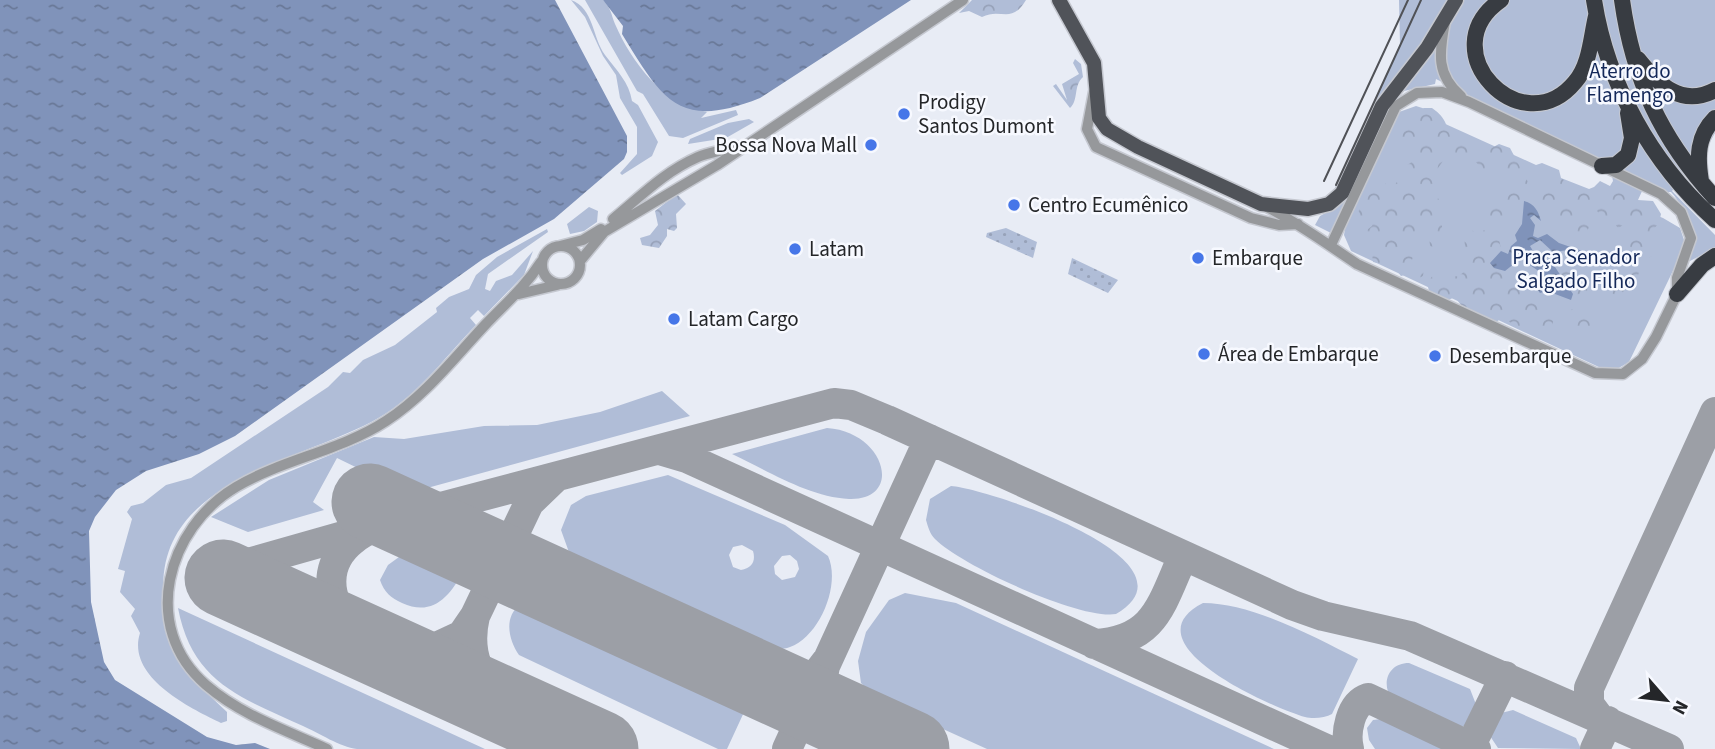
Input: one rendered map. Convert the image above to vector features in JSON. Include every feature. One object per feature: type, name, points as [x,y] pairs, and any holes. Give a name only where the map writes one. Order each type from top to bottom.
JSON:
[{"type":"highway","points":[[1501,0],[1488,12],[1479,30],[1477,64],[1490,86],[1523,102],[1550,98],[1575,83],[1586,61],[1596,10]]},
{"type":"highway","points":[[1622,0],[1629,49],[1651,107],[1675,149],[1715,198]]},
{"type":"highway","points":[[1596,10],[1626,101],[1632,138],[1628,155],[1616,165],[1602,166]]},
{"type":"highway","points":[[1629,49],[1659,84],[1671,93],[1695,96],[1715,90]]},
{"type":"highway","points":[[1626,101],[1657,155],[1679,184],[1715,220]]},
{"type":"highway","points":[[1701,183],[1699,145],[1706,127],[1715,118]]},
{"type":"highway","points":[[1677,294],[1702,265],[1715,256]]},
{"type":"main road","points":[[1059,0],[1094,63],[1098,118],[1107,129],[1138,147],[1261,204],[1318,208],[1339,197],[1388,96],[1431,43],[1446,12],[1456,0]]},
{"type":"street","points":[[519,294],[565,285],[576,277],[580,261],[604,232],[711,169],[963,0]]},
{"type":"street","points":[[1446,12],[1441,71],[1449,85],[1469,102]]},
{"type":"street","points":[[1097,79],[1087,125],[1088,135],[1096,147],[1251,218],[1279,225],[1300,224]]},
{"type":"street","points":[[1261,204],[1300,224],[1347,257],[1595,373],[1615,376],[1623,374],[1642,359],[1656,338],[1677,294],[1677,278],[1691,238],[1686,222],[1675,205],[1661,194],[1469,102],[1428,91],[1411,95],[1400,102],[1331,245]]},
{"type":"street","points":[[327,749],[234,707],[203,682],[192,668],[176,639],[170,616],[170,576],[180,547],[192,525],[236,488],[364,433],[402,410],[519,294],[548,250],[593,235],[652,183],[680,166],[701,156],[748,142]]},
{"type":"street","points":[[1340,224],[1347,257]]},
{"type":"street","points":[[561,246],[573,250],[580,261]]},
{"type":"street","points":[[541,262],[543,274],[557,285]]},
{"type":"green space","points":[[571,0],[584,9],[601,48],[625,82],[632,101],[638,105],[658,142],[652,156],[622,175],[620,173],[637,154],[637,127],[620,98],[616,75],[603,56],[585,17]]},
{"type":"green space","points":[[585,0],[603,0],[606,3],[630,53],[663,91],[691,108],[707,112],[701,118],[736,110],[738,115],[683,138],[669,136],[643,94],[637,91]]},
{"type":"green space","points":[[972,0],[1026,0],[1010,14],[989,14],[982,17],[969,11],[959,13]]},
{"type":"green space","name":"Aterro do Flamengo","points":[[1399,0],[1715,0],[1715,133],[1702,156],[1672,191],[1715,235],[1715,248],[1690,261],[1686,216],[1671,192],[1661,192],[1436,79],[1435,84],[1404,91],[1393,102],[1331,233],[1315,225],[1320,216],[1333,209],[1407,63],[1381,96],[1338,189],[1335,188],[1400,45]]},
{"type":"green space","points":[[1075,59],[1081,64],[1083,77],[1070,108],[1053,86],[1056,84],[1067,100],[1062,84],[1079,74],[1073,63]]},
{"type":"green space","name":"Praça Senador Salgado Filho","points":[[1416,106],[1438,113],[1441,122],[1536,165],[1542,163],[1559,170],[1561,178],[1663,218],[1680,228],[1684,240],[1682,252],[1629,362],[1617,369],[1601,368],[1351,251],[1344,235],[1346,223],[1399,112]]},
{"type":"green space","points":[[1424,108],[1432,108],[1441,116],[1453,143],[1470,141],[1486,151],[1499,144],[1510,148],[1529,184],[1520,191],[1525,202],[1521,213],[1508,222],[1491,226],[1482,219],[1479,211],[1483,204],[1509,191],[1509,176],[1503,171],[1488,173],[1474,161],[1455,164],[1442,150],[1443,161],[1438,168],[1435,192],[1440,202],[1452,213],[1435,216],[1442,226],[1442,250],[1430,246],[1429,236],[1421,224],[1416,225],[1416,244],[1411,264],[1424,268],[1423,276],[1419,278],[1411,273],[1401,276],[1393,266],[1373,262],[1372,253],[1384,256],[1382,247],[1375,240],[1368,238],[1362,242],[1358,237],[1372,226],[1373,215],[1368,209],[1363,223],[1358,218],[1360,201],[1368,197],[1366,188],[1369,186],[1378,190],[1374,178],[1377,174],[1382,175],[1387,188],[1392,188],[1397,182],[1397,176],[1406,174],[1407,165],[1415,160],[1411,149],[1401,160],[1398,158],[1400,151],[1391,135],[1394,129]]},
{"type":"green space","points":[[749,119],[754,122],[726,138],[688,144],[690,139],[728,123]]},
{"type":"green space","points":[[1611,171],[1643,189],[1638,200],[1653,201],[1661,214],[1659,223],[1650,233],[1655,244],[1655,254],[1641,263],[1637,280],[1618,296],[1611,293],[1610,287],[1597,283],[1600,278],[1617,276],[1626,268],[1632,225],[1627,223],[1618,228],[1611,219],[1601,217],[1596,209],[1586,234],[1570,240],[1563,232],[1567,220],[1556,220],[1551,214],[1552,202],[1536,204],[1531,198],[1535,189],[1548,191],[1553,179],[1558,177],[1579,193],[1594,187],[1600,181],[1610,186],[1613,181]]},
{"type":"green space","points":[[677,194],[686,204],[676,214],[677,228],[674,231],[667,229],[667,236],[659,248],[642,245],[640,238],[650,235],[658,225],[655,211]]},
{"type":"green space","points":[[589,207],[598,211],[597,222],[584,231],[570,234],[567,224]]},
{"type":"green space","points":[[1468,226],[1474,232],[1487,230],[1498,234],[1501,249],[1499,257],[1503,269],[1523,270],[1529,282],[1539,289],[1540,304],[1550,312],[1553,319],[1549,332],[1530,333],[1503,317],[1495,323],[1463,308],[1455,297],[1446,301],[1429,291],[1427,283],[1434,274],[1446,272],[1458,277],[1469,267],[1465,246]]},
{"type":"green space","points":[[1006,228],[1037,242],[1033,258],[986,237],[987,233]]},
{"type":"green space","points":[[547,229],[548,232],[488,274],[485,289],[490,291],[496,281],[512,275],[533,251],[524,275],[484,316],[478,310],[470,318],[476,325],[422,384],[398,405],[353,431],[241,478],[208,499],[182,525],[167,558],[164,600],[167,618],[184,663],[203,688],[227,712],[227,721],[221,723],[208,717],[164,689],[142,664],[138,649],[140,633],[131,616],[135,609],[120,592],[125,571],[118,569],[132,519],[127,512],[131,506],[143,503],[166,485],[191,478],[328,387],[343,372],[350,373],[363,360],[395,345],[437,312],[436,308],[449,297],[469,289],[476,275],[497,257]]},
{"type":"green space","points":[[1589,245],[1597,249],[1598,261],[1590,272],[1587,291],[1577,295],[1555,267],[1550,255],[1552,251],[1565,248],[1584,254]]},
{"type":"green space","points":[[1072,258],[1118,280],[1108,293],[1068,274]]},
{"type":"green space","points":[[1577,305],[1599,313],[1596,322],[1587,331],[1576,330],[1569,321],[1570,311]]},
{"type":"green space","points":[[662,391],[690,416],[409,493],[337,458],[313,502],[324,510],[248,532],[211,517],[269,480],[374,437],[404,439],[484,426],[537,425],[600,412]]},
{"type":"green space","points":[[827,428],[847,432],[863,441],[874,453],[881,466],[882,478],[877,489],[866,497],[849,499],[819,494],[732,454]]},
{"type":"green space","points":[[668,475],[785,525],[828,556],[832,580],[830,594],[819,621],[801,641],[786,648],[770,648],[758,645],[583,564],[570,555],[561,530],[571,505],[586,496]],"holes":[[[742,545],[753,551],[754,558],[750,566],[741,570],[733,567],[729,555],[733,547]],[[790,555],[797,561],[799,569],[795,577],[782,580],[775,574],[774,566],[782,556]]]},
{"type":"green space","points":[[951,486],[1005,500],[1081,531],[1113,551],[1134,572],[1136,593],[1116,614],[1099,614],[1076,609],[1022,589],[970,563],[935,539],[926,520],[930,499]]},
{"type":"green space","points":[[410,549],[463,571],[446,596],[431,606],[413,607],[398,601],[391,597],[380,580],[388,565]]},
{"type":"green space","points":[[905,593],[956,603],[1274,749],[987,749],[877,699],[861,683],[858,661],[866,632],[889,600]]},
{"type":"green space","points":[[1203,603],[1262,615],[1358,659],[1332,714],[1312,718],[1288,711],[1238,688],[1213,672],[1193,654],[1182,636],[1184,619]]},
{"type":"green space","points":[[520,605],[743,708],[745,710],[727,749],[718,749],[519,655],[509,629],[511,616]]},
{"type":"green space","points":[[178,608],[485,749],[357,749],[337,743],[259,706],[222,684],[195,654],[185,633]]},
{"type":"green space","points":[[1409,663],[1470,689],[1477,707],[1469,723],[1457,728],[1452,727],[1391,698],[1387,686],[1389,674],[1396,666]]},
{"type":"green space","points":[[1513,710],[1576,738],[1581,749],[1498,748],[1490,736],[1493,723],[1501,713]]},
{"type":"green space","points":[[1381,719],[1448,749],[1375,749],[1369,740],[1367,728],[1373,720]]},
{"type":"water","points":[[0,0],[555,0],[627,136],[624,159],[554,219],[483,259],[235,436],[199,454],[146,471],[116,490],[95,517],[89,531],[91,602],[104,662],[115,680],[207,737],[236,745],[255,743],[270,749],[0,749]]},
{"type":"water","points":[[603,0],[911,0],[760,98],[709,111],[691,109],[675,103],[662,92],[622,34],[623,26]]},
{"type":"water","points":[[1524,201],[1536,208],[1541,221],[1534,215],[1530,218],[1535,225],[1533,236],[1538,238],[1547,234],[1559,243],[1585,252],[1579,257],[1568,250],[1553,252],[1540,240],[1530,246],[1533,251],[1546,254],[1547,264],[1555,267],[1573,294],[1571,300],[1547,291],[1540,293],[1535,286],[1540,272],[1524,261],[1534,257],[1526,256],[1525,248],[1519,251],[1522,254],[1520,259],[1505,271],[1494,268],[1490,263],[1501,251],[1508,254],[1517,241],[1515,235],[1522,224]]},
{"type":"taxiway","points":[[366,641],[344,619],[332,593],[331,579],[341,552],[370,529],[403,517],[834,403],[851,405],[887,420],[1292,605],[1323,616],[1410,636],[1669,749]]},
{"type":"taxiway","points":[[1598,716],[1589,704],[1589,688],[1715,412]]},
{"type":"taxiway","points":[[787,749],[929,439]]},
{"type":"taxiway","points":[[660,450],[687,458],[1326,749]]},
{"type":"taxiway","points":[[393,654],[432,649],[462,635],[475,616],[529,503],[555,478]]},
{"type":"taxiway","points":[[239,585],[235,574],[241,565],[361,531]]},
{"type":"taxiway","points":[[514,533],[515,542],[525,563],[550,583]]},
{"type":"taxiway","points":[[1094,644],[1131,636],[1143,628],[1161,605],[1183,556]]},
{"type":"taxiway","points":[[475,616],[472,643],[477,666],[489,687],[508,707]]},
{"type":"taxiway","points":[[764,682],[791,684],[806,681],[825,663]]},
{"type":"taxiway","points":[[825,666],[825,690],[836,708],[849,720]]},
{"type":"taxiway","points":[[1469,749],[1505,676]]},
{"type":"taxiway","points":[[1349,749],[1350,720],[1357,706],[1368,698],[1476,749]]},
{"type":"taxiway","points":[[1595,749],[1608,721]]},
{"type":"runway","points":[[370,502],[911,749]]},
{"type":"runway","points":[[223,578],[600,749]]},
{"type":"tram line","points":[[1324,181],[1408,0]]},
{"type":"tram line","points":[[1336,185],[1421,0]]},
{"type":"place","name":"Prodigy Santos Dumont","points":[[904,114]]},
{"type":"place","name":"Bossa Nova Mall","points":[[871,145]]},
{"type":"place","name":"Centro Ecumênico","points":[[1014,205]]},
{"type":"place","name":"Latam","points":[[795,249]]},
{"type":"place","name":"Embarque","points":[[1198,258]]},
{"type":"place","name":"Latam Cargo","points":[[674,319]]},
{"type":"place","name":"Área de Embarque","points":[[1204,354]]},
{"type":"place","name":"Desembarque","points":[[1435,356]]}]
